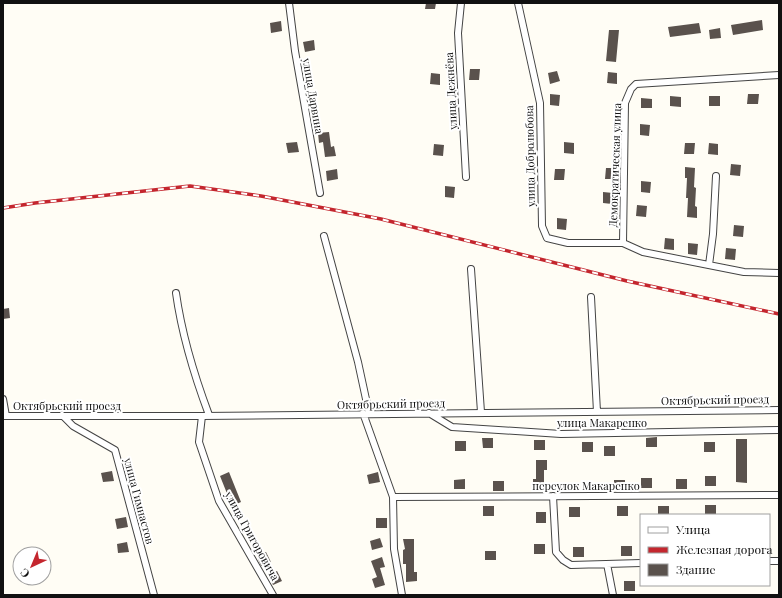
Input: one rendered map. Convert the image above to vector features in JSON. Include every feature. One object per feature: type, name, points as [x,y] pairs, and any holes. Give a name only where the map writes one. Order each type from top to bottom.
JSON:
[{"type":"street","name":"улица Дарвина","points":[[289,3],[295,51],[320,193]]},
{"type":"street","name":"улица Дежнёва","points":[[461,3],[458,33],[466,177]]},
{"type":"street","name":"улица Добролюбова","points":[[518,3],[540,104],[542,226],[547,238],[568,243],[623,243]]},
{"type":"street","name":"Демократическая улица","points":[[623,243],[625,103],[631,89],[636,84],[779,75]]},
{"type":"street","points":[[709,265],[713,234],[716,176]]},
{"type":"street","points":[[324,236],[358,362],[366,413],[393,497],[394,549],[402,595]]},
{"type":"street","points":[[623,243],[643,252],[744,272],[779,273]]},
{"type":"street","points":[[471,269],[480,412]]},
{"type":"street","name":"улица Григоровича","points":[[176,293],[185,345],[198,386],[205,416],[199,442],[219,501],[273,595]]},
{"type":"street","points":[[591,297],[597,412]]},
{"type":"street","points":[[3,399],[4,416]]},
{"type":"street","name":"Октябрьский проезд","points":[[4,416],[347,415],[366,413],[429,414],[480,412],[779,410]]},
{"type":"street","name":"улица Макаренко","points":[[429,414],[452,427],[561,434],[779,430]]},
{"type":"street","name":"улица Гимнастов","points":[[62,415],[73,426],[116,450],[154,595]]},
{"type":"street","name":"переулок Макаренко","points":[[393,497],[779,495]]},
{"type":"street","points":[[553,496],[556,552],[563,560],[571,565],[640,563]]},
{"type":"street","points":[[607,564],[613,595]]},
{"type":"building","points":[[426,3],[436,3],[435,9],[425,9]]},
{"type":"building","points":[[762,20],[763,30],[733,35],[731,25]]},
{"type":"building","points":[[281,21],[282,31],[271,33],[270,23]]},
{"type":"building","points":[[699,23],[701,33],[670,37],[668,27]]},
{"type":"building","points":[[720,28],[721,38],[710,39],[709,30]]},
{"type":"building","points":[[609,30],[619,30],[616,62],[606,61]]},
{"type":"building","points":[[314,40],[315,50],[305,52],[303,42]]},
{"type":"building","points":[[470,69],[480,69],[479,80],[469,80]]},
{"type":"building","points":[[557,71],[560,81],[550,84],[548,73]]},
{"type":"building","points":[[608,72],[617,73],[617,84],[607,83]]},
{"type":"building","points":[[431,73],[440,74],[440,85],[430,84]]},
{"type":"building","points":[[550,94],[560,95],[559,106],[550,105]]},
{"type":"building","points":[[748,94],[759,94],[758,104],[747,104]]},
{"type":"building","points":[[670,96],[681,97],[681,107],[670,106]]},
{"type":"building","points":[[709,96],[720,96],[720,106],[709,106]]},
{"type":"building","points":[[641,98],[652,99],[652,108],[641,108]]},
{"type":"building","points":[[640,124],[650,125],[649,136],[640,135]]},
{"type":"building","points":[[329,132],[331,147],[334,146],[336,156],[325,157],[323,142],[319,143],[318,133]]},
{"type":"building","points":[[297,142],[299,152],[288,153],[286,143]]},
{"type":"building","points":[[564,142],[574,143],[574,154],[564,153]]},
{"type":"building","points":[[685,143],[695,143],[694,154],[684,154]]},
{"type":"building","points":[[709,143],[718,144],[718,155],[708,154]]},
{"type":"building","points":[[434,144],[444,145],[443,156],[433,155]]},
{"type":"building","points":[[731,164],[741,165],[740,176],[730,175]]},
{"type":"building","points":[[685,167],[695,168],[694,187],[696,188],[695,206],[697,207],[697,218],[687,217],[688,198],[686,198],[687,178],[685,178]]},
{"type":"building","points":[[606,168],[616,168],[615,179],[605,179]]},
{"type":"building","points":[[337,169],[338,179],[327,181],[326,171]]},
{"type":"building","points":[[555,169],[565,169],[564,180],[554,180]]},
{"type":"building","points":[[641,181],[651,182],[650,193],[641,192]]},
{"type":"building","points":[[445,186],[455,187],[454,198],[445,197]]},
{"type":"building","points":[[603,192],[613,193],[612,204],[603,203]]},
{"type":"building","points":[[637,205],[647,206],[646,217],[636,216]]},
{"type":"building","points":[[557,218],[567,219],[566,230],[557,229]]},
{"type":"building","points":[[734,225],[744,226],[743,237],[733,236]]},
{"type":"building","points":[[665,238],[674,239],[674,250],[664,249]]},
{"type":"building","points":[[688,243],[698,244],[697,255],[688,254]]},
{"type":"building","points":[[726,248],[736,249],[735,260],[725,259]]},
{"type":"building","points":[[9,308],[10,318],[3,319],[3,309]]},
{"type":"building","points":[[657,437],[657,447],[646,447],[646,438]]},
{"type":"building","points":[[482,438],[493,438],[493,448],[483,448]]},
{"type":"building","points":[[736,439],[747,439],[747,483],[736,482]]},
{"type":"building","points":[[534,440],[545,440],[545,450],[534,450]]},
{"type":"building","points":[[455,441],[466,441],[466,451],[455,451]]},
{"type":"building","points":[[582,442],[593,442],[593,452],[582,452]]},
{"type":"building","points":[[704,442],[715,442],[715,452],[704,452]]},
{"type":"building","points":[[604,446],[615,446],[615,456],[604,456]]},
{"type":"building","points":[[536,460],[547,460],[547,470],[544,470],[544,489],[533,489],[533,479],[536,479]]},
{"type":"building","points":[[112,471],[114,481],[103,482],[101,473]]},
{"type":"building","points":[[229,472],[241,502],[232,506],[220,476]]},
{"type":"building","points":[[378,472],[380,482],[369,484],[367,475]]},
{"type":"building","points":[[705,476],[716,476],[716,486],[705,486]]},
{"type":"building","points":[[641,478],[652,478],[652,488],[641,488]]},
{"type":"building","points":[[465,479],[465,489],[454,489],[454,480]]},
{"type":"building","points":[[676,479],[687,479],[687,489],[676,489]]},
{"type":"building","points":[[614,480],[625,480],[625,490],[614,490]]},
{"type":"building","points":[[493,481],[504,481],[504,491],[493,491]]},
{"type":"building","points":[[705,505],[716,505],[716,514],[705,514]]},
{"type":"building","points":[[483,506],[494,506],[494,516],[483,516]]},
{"type":"building","points":[[617,506],[628,506],[628,516],[617,516]]},
{"type":"building","points":[[658,506],[669,506],[669,514],[658,514]]},
{"type":"building","points":[[569,507],[580,507],[580,517],[569,517]]},
{"type":"building","points":[[536,512],[546,512],[546,523],[536,523]]},
{"type":"building","points":[[126,517],[128,527],[117,529],[115,519]]},
{"type":"building","points":[[376,518],[387,518],[387,528],[376,528]]},
{"type":"building","points":[[380,538],[383,547],[372,550],[370,541]]},
{"type":"building","points":[[403,539],[414,539],[414,572],[417,572],[417,581],[406,582],[406,564],[403,564],[403,550],[405,549]]},
{"type":"building","points":[[127,542],[129,552],[118,553],[117,544]]},
{"type":"building","points":[[534,544],[545,544],[545,554],[534,554]]},
{"type":"building","points":[[621,546],[632,546],[632,556],[621,556]]},
{"type":"building","points":[[573,547],[584,547],[584,557],[573,557]]},
{"type":"building","points":[[485,551],[496,551],[496,560],[485,560]]},
{"type":"building","points":[[266,552],[271,562],[261,566],[257,556]]},
{"type":"building","points":[[382,557],[385,567],[380,568],[385,585],[375,588],[372,579],[377,577],[371,561]]},
{"type":"building","points":[[277,571],[282,581],[273,585],[268,575]]},
{"type":"building","points":[[624,581],[635,581],[635,591],[624,591]]},
{"type":"railway","points":[[3,208],[35,203],[190,186],[261,196],[381,219],[627,281],[779,314]]}]
